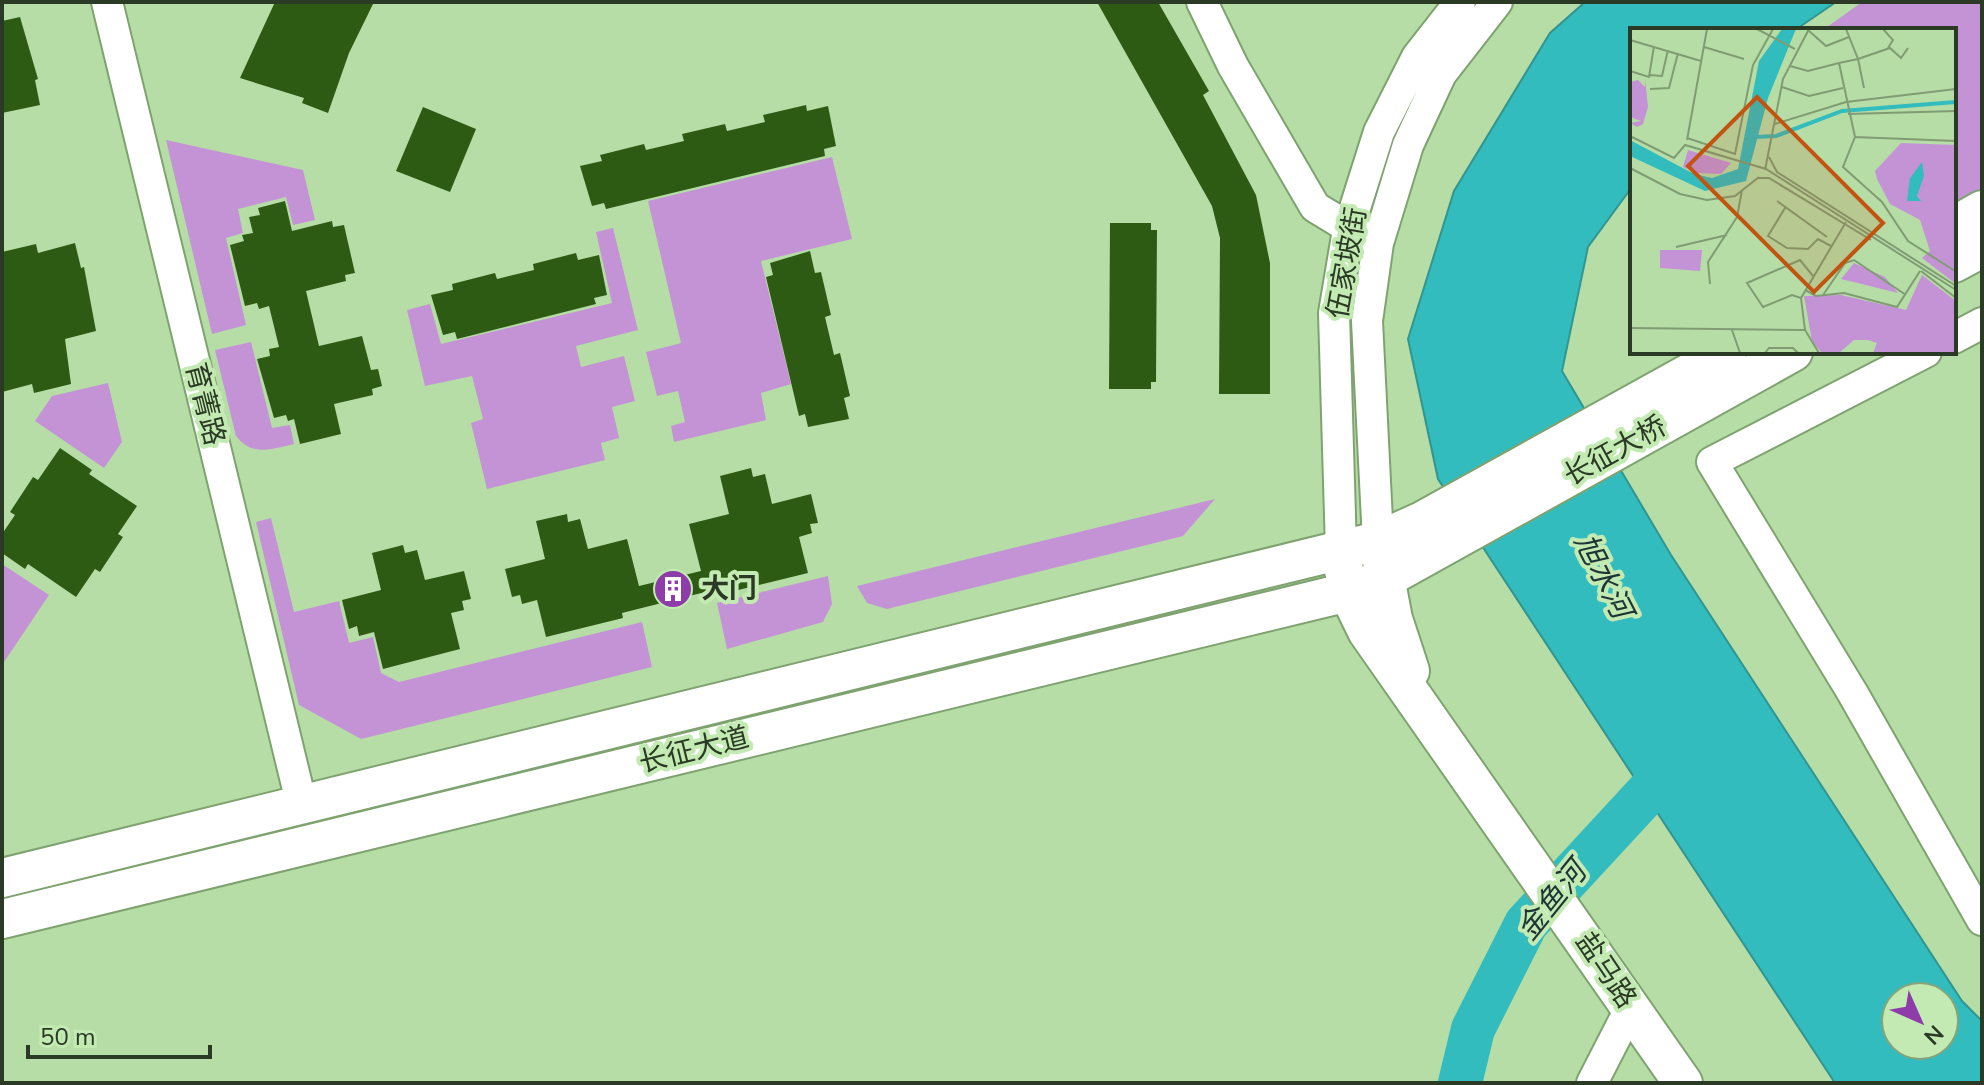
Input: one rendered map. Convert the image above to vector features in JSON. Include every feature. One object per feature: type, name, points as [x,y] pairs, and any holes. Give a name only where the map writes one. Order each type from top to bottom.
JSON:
[{"type":"main road","points":[[1956,225],[1982,210]]},
{"type":"main road","points":[[1956,262],[1982,248]]},
{"type":"main road","name":"长征大桥","points":[[1429,536],[1724,354]]},
{"type":"main road","name":"长征大桥","points":[[1429,536],[1789,354]]},
{"type":"main road","name":"长征大道","points":[[2,878],[1378,541],[1429,536]]},
{"type":"main road","name":"长征大道","points":[[2,919],[1348,592],[1385,579],[1429,536]]},
{"type":"main road","points":[[1378,541],[1385,579],[1419,701]]},
{"type":"main road","name":"盐马路","points":[[1341,550],[1348,592],[1367,631],[1419,701],[1683,1083]]},
{"type":"street","name":"育菁路","points":[[107,2],[302,806]]},
{"type":"street","points":[[1202,2],[1233,66],[1315,207],[1348,230],[1378,243]]},
{"type":"street","name":"伍家坡街","points":[[1341,550],[1334,313],[1348,230],[1379,132],[1417,57],[1460,2]]},
{"type":"street","name":"伍家坡街","points":[[1378,541],[1367,321],[1378,243],[1408,145],[1441,74],[1497,2]]},
{"type":"street","points":[[1956,337],[1982,323]]},
{"type":"street","points":[[1922,354],[1712,462],[1852,692],[1982,920]]},
{"type":"street","points":[[1592,1083],[1631,1007]]},
{"type":"shaded area","points":[[1862,2],[1982,2],[1982,195],[1956,209],[1956,28],[1826,28]]},
{"type":"shaded area","points":[[166,140],[303,170],[315,220],[293,225],[286,197],[238,209],[243,233],[226,238],[246,325],[212,334]]},
{"type":"shaded area","points":[[832,157],[852,239],[761,261],[791,384],[761,393],[766,420],[674,442],[671,426],[685,422],[678,391],[657,396],[646,352],[681,343],[648,201]]},
{"type":"shaded area","points":[[613,228],[638,330],[576,346],[581,367],[624,356],[635,401],[612,407],[619,438],[601,443],[605,460],[487,489],[471,423],[483,419],[472,376],[425,386],[407,310],[430,304],[441,344],[612,303],[596,232]]},
{"type":"shaded area","points":[[251,342],[272,428],[290,425],[294,444],[263,450],[249,447],[236,436],[215,350]]},
{"type":"shaded area","points":[[108,383],[122,442],[104,468],[35,421],[52,396]]},
{"type":"shaded area","points":[[1215,499],[1183,536],[887,609],[867,603],[857,586]]},
{"type":"shaded area","points":[[271,518],[294,612],[339,601],[349,643],[373,637],[381,673],[399,682],[642,622],[652,667],[361,739],[299,705],[256,522]]},
{"type":"shaded area","points":[[2,564],[49,595],[2,665]]},
{"type":"shaded area","points":[[828,576],[832,604],[823,622],[727,649],[717,603]]},
{"type":"water","name":"旭水河","points":[[1585,2],[1836,2],[1798,28],[1630,28],[1630,190],[1588,247],[1562,371],[1671,555],[1949,981],[1880,981],[1880,1061],[1960,1061],[1960,998],[1982,1021],[1982,1083],[1835,1083],[1438,479],[1408,339],[1454,191],[1550,33]]},
{"type":"building","points":[[275,2],[374,2],[349,53],[328,113],[302,103],[304,98],[240,78]]},
{"type":"building","points":[[1097,2],[1158,2],[1209,91],[1203,95],[1256,195],[1270,263],[1270,394],[1219,394],[1220,238],[1212,206]]},
{"type":"building","points":[[20,17],[38,79],[35,80],[40,105],[2,113],[2,21]]},
{"type":"building","points":[[806,105],[807,111],[828,106],[836,146],[824,149],[825,156],[606,209],[604,203],[592,206],[580,166],[602,161],[600,155],[644,144],[646,150],[684,141],[682,134],[725,124],[727,131],[765,122],[763,115]]},
{"type":"building","points":[[423,107],[476,129],[450,192],[396,171]]},
{"type":"building","points":[[285,201],[292,231],[332,221],[333,227],[344,225],[355,273],[345,275],[346,281],[306,291],[319,346],[362,336],[371,370],[378,369],[382,386],[372,389],[373,395],[334,404],[341,434],[300,444],[294,419],[288,421],[286,415],[274,418],[257,359],[270,356],[269,349],[279,347],[269,306],[259,309],[257,303],[245,306],[230,245],[244,241],[242,235],[253,233],[249,217],[260,215],[258,208]]},
{"type":"building","points":[[1110,223],[1151,223],[1151,230],[1157,230],[1156,382],[1151,382],[1151,389],[1109,389]]},
{"type":"building","points":[[75,243],[81,268],[84,267],[96,331],[65,339],[71,384],[34,393],[32,384],[2,392],[2,252],[36,244],[38,253]]},
{"type":"building","points":[[810,251],[815,273],[821,272],[831,315],[825,317],[834,355],[840,353],[850,396],[844,398],[849,419],[808,427],[805,414],[799,416],[766,277],[773,275],[770,263]]},
{"type":"building","points":[[576,253],[578,260],[599,255],[607,295],[594,298],[596,304],[457,339],[455,332],[443,335],[431,295],[453,290],[452,284],[495,273],[497,279],[534,270],[533,264]]},
{"type":"building","points":[[60,448],[92,470],[89,474],[137,506],[118,534],[123,537],[100,572],[95,569],[76,597],[28,564],[25,569],[2,553],[2,534],[15,515],[10,512],[33,477],[38,480]]},
{"type":"building","points":[[751,468],[753,477],[765,474],[772,504],[811,494],[818,523],[810,524],[812,533],[799,537],[808,573],[730,592],[729,586],[622,613],[623,618],[546,637],[537,600],[522,604],[520,595],[512,597],[505,569],[545,559],[536,521],[567,514],[568,522],[580,519],[588,549],[627,539],[639,586],[701,571],[689,524],[729,514],[720,476]]},
{"type":"building","points":[[403,545],[405,553],[417,550],[425,580],[464,571],[471,599],[462,601],[464,610],[451,613],[460,649],[383,669],[374,632],[359,636],[357,626],[349,629],[342,600],[381,590],[372,553]]},
{"type":"waterway","name":"金鱼河","points":[[1460,1083],[1473,1029],[1526,924],[1684,753]]},
{"type":"place","name":"大门","points":[[673,589]]}]
